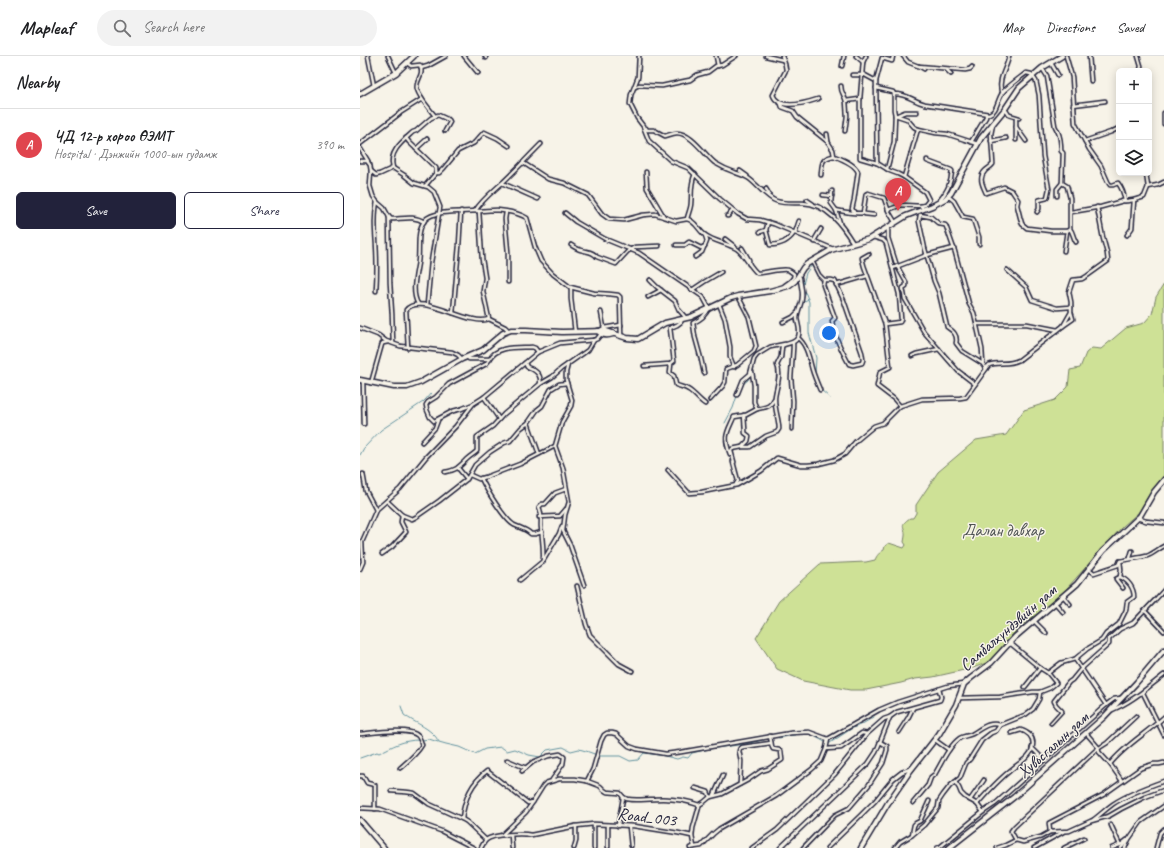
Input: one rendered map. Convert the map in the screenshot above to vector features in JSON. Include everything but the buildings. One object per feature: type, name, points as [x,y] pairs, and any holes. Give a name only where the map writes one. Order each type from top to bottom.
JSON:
[{"type":"main road","points":[[360,94],[396,73],[414,56]]},
{"type":"main road","points":[[361,381],[394,387],[407,387],[421,382],[464,358],[482,350],[508,330],[516,329],[599,333],[608,335],[614,334],[631,339],[638,338],[665,323],[696,315],[719,303],[738,296],[784,288],[792,283],[803,268],[833,249],[873,237],[895,222],[939,202],[948,196],[986,131],[1005,109],[1019,88],[1042,68],[1062,56]]},
{"type":"main road","name":"Самбалхүндэвийн зам","points":[[861,848],[912,768],[935,740],[955,707],[964,684],[991,663],[1010,642],[1077,584],[1106,548],[1142,513],[1154,492],[1164,480]]},
{"type":"main road","name":"Хувьсгалын зам","points":[[949,848],[1018,795],[1111,710],[1164,650]]},
{"type":"main road","points":[[360,820],[384,848]]},
{"type":"street","points":[[368,56],[371,78],[374,86]]},
{"type":"street","points":[[388,56],[396,73]]},
{"type":"street","points":[[407,56],[408,62],[411,66],[420,65],[421,68]]},
{"type":"street","points":[[421,68],[428,66],[446,56]]},
{"type":"street","points":[[464,56],[478,73]]},
{"type":"street","points":[[639,56],[638,77],[631,96],[630,104],[643,126],[648,130],[654,130],[665,136],[677,133],[682,134],[692,141],[716,164],[749,178]]},
{"type":"street","points":[[716,56],[718,66]]},
{"type":"street","points":[[635,87],[639,85],[662,86],[690,80],[697,75],[708,72],[722,65],[736,56]]},
{"type":"street","points":[[766,56],[783,60]]},
{"type":"street","points":[[782,56],[786,70],[773,95],[775,100],[782,107],[793,111],[797,117],[828,142]]},
{"type":"street","points":[[842,66],[844,56]]},
{"type":"street","points":[[856,56],[863,62]]},
{"type":"street","points":[[866,56],[863,62],[860,99],[860,158],[877,163],[904,177],[925,192],[929,200],[921,210],[919,221],[934,281],[940,293],[947,327],[954,331],[957,338],[956,343],[962,350],[982,364],[986,369]]},
{"type":"street","points":[[877,163],[876,81],[882,58],[892,61],[892,56]]},
{"type":"street","points":[[903,56],[908,62],[924,69]]},
{"type":"street","points":[[1003,92],[1000,88],[1000,80],[1009,56]]},
{"type":"street","points":[[1066,56],[1072,77],[1075,123],[1110,184],[1113,185],[1118,183],[1125,201]]},
{"type":"street","points":[[1089,56],[1091,81]]},
{"type":"street","points":[[1138,56],[1141,68]]},
{"type":"street","points":[[1050,63],[1058,75]]},
{"type":"street","points":[[918,66],[965,70],[972,67]]},
{"type":"street","points":[[421,68],[421,75],[417,89],[422,99],[435,116]]},
{"type":"street","points":[[1042,68],[1047,76],[1055,126],[1061,142],[1061,151],[1063,153],[1062,183],[1057,189],[1057,196]]},
{"type":"street","points":[[946,69],[951,74]]},
{"type":"street","points":[[876,88],[893,92],[894,94],[906,95],[925,104],[986,114],[992,113],[1003,92],[1026,73],[1033,76],[1036,81],[1039,95],[1043,156],[1049,189],[1047,198],[1039,200],[1039,209],[1037,212]]},
{"type":"street","points":[[852,75],[863,75],[876,81]]},
{"type":"street","points":[[841,86],[841,92],[846,101],[847,116],[845,131]]},
{"type":"street","points":[[887,169],[894,142],[896,115],[894,110],[894,94]]},
{"type":"street","points":[[360,144],[400,113],[422,99]]},
{"type":"street","points":[[846,101],[860,99]]},
{"type":"street","points":[[780,104],[798,104],[818,100]]},
{"type":"street","points":[[1073,105],[1105,101]]},
{"type":"street","points":[[1005,109],[1009,115],[1017,118],[1016,140]]},
{"type":"street","points":[[896,115],[905,112],[917,112]]},
{"type":"street","points":[[971,142],[986,117],[986,114]]},
{"type":"street","points":[[1164,114],[1164,124]]},
{"type":"street","points":[[393,168],[392,159],[397,147],[432,118],[438,115],[449,120],[450,122],[448,128],[445,131]]},
{"type":"street","points":[[896,115],[907,119],[918,130],[936,134],[947,134],[978,144]]},
{"type":"street","points":[[994,122],[991,134],[993,164],[986,170],[981,180],[986,193],[1004,186],[1012,191],[1018,200],[1017,205],[1022,224],[1027,228],[1051,231],[1072,230],[1073,239],[1076,242]]},
{"type":"street","points":[[907,127],[912,125],[914,127]]},
{"type":"street","points":[[643,126],[649,141],[672,161],[688,168],[733,210],[748,219],[768,222],[833,249]]},
{"type":"street","points":[[1016,126],[1026,141]]},
{"type":"street","points":[[904,177],[918,130]]},
{"type":"street","points":[[1085,141],[1116,130]]},
{"type":"street","points":[[424,186],[436,173],[439,173],[458,151],[474,143],[484,132],[508,146]]},
{"type":"street","points":[[826,134],[834,156]]},
{"type":"street","points":[[406,138],[436,168],[436,173]]},
{"type":"street","points":[[991,141],[1006,138]]},
{"type":"street","points":[[416,149],[427,139]]},
{"type":"street","points":[[475,212],[480,203],[542,144]]},
{"type":"street","points":[[360,148],[370,165],[370,186],[373,196],[384,208],[389,217],[392,314],[391,343]]},
{"type":"street","points":[[821,175],[822,164],[827,157],[834,156],[853,165],[857,169],[858,172],[852,209],[854,212]]},
{"type":"street","points":[[927,160],[952,171],[948,191],[939,202]]},
{"type":"street","points":[[360,161],[367,161],[370,165]]},
{"type":"street","points":[[522,163],[548,179],[564,183],[588,195],[602,214],[609,219],[624,220],[643,215],[655,214],[676,221],[687,219],[696,224],[705,235],[713,240],[737,249]]},
{"type":"street","points":[[371,171],[376,174],[380,174],[393,168]]},
{"type":"street","points":[[393,168],[414,183],[428,187],[434,192],[440,207],[431,262],[426,306]]},
{"type":"street","points":[[740,171],[776,201],[784,203],[804,203],[824,210],[840,224],[853,244]]},
{"type":"street","points":[[646,172],[647,188],[664,218]]},
{"type":"street","points":[[687,219],[691,203],[692,180],[695,174]]},
{"type":"street","points":[[1071,212],[1144,197],[1148,187],[1146,176]]},
{"type":"street","points":[[1148,187],[1164,182]]},
{"type":"street","points":[[502,183],[538,199]]},
{"type":"street","points":[[1062,183],[1067,186],[1071,212],[1064,251]]},
{"type":"street","points":[[766,189],[770,197]]},
{"type":"street","points":[[832,191],[831,203],[836,210],[840,224]]},
{"type":"street","points":[[862,213],[866,194],[868,193],[884,198],[888,210],[895,222]]},
{"type":"street","points":[[823,195],[832,196]]},
{"type":"street","points":[[948,196],[954,201],[963,217],[973,219],[980,244]]},
{"type":"street","points":[[790,200],[796,203]]},
{"type":"street","points":[[807,200],[816,207]]},
{"type":"street","points":[[1127,235],[1132,228],[1134,200]]},
{"type":"street","points":[[376,291],[377,272],[374,222],[377,202]]},
{"type":"street","points":[[888,210],[901,205],[921,210],[939,224],[945,224],[954,248],[977,324],[982,348],[982,364]]},
{"type":"street","points":[[668,470],[688,493],[702,492],[734,485],[750,478],[777,458],[800,465],[818,464],[834,460],[845,454],[856,441],[874,426],[884,423],[900,406],[922,399],[966,397],[989,365],[993,363],[1012,364],[1063,326],[1072,312],[1069,292],[1073,280],[1082,279],[1108,260],[1108,253],[1103,238],[1097,207]]},
{"type":"street","points":[[418,304],[415,298],[418,241],[424,222],[427,218],[439,213],[498,210],[527,218],[535,247],[541,261],[553,274],[571,287],[594,293],[620,297],[621,336]]},
{"type":"street","points":[[727,216],[733,210]]},
{"type":"street","points":[[836,210],[848,213],[854,212],[874,215]]},
{"type":"street","points":[[453,313],[461,211]]},
{"type":"street","points":[[479,211],[482,259],[485,278],[483,291],[489,320]]},
{"type":"street","points":[[506,212],[508,282]]},
{"type":"street","points":[[565,213],[576,222],[599,236],[612,243],[639,253],[703,297],[710,308],[705,315],[693,324],[704,373]]},
{"type":"street","points":[[389,217],[391,219],[415,218],[424,222]]},
{"type":"street","points":[[768,222],[766,230],[770,245],[776,245],[786,241],[794,233],[799,221]]},
{"type":"street","points":[[888,226],[888,238],[897,264],[906,282],[906,286],[903,288],[903,291],[910,310],[924,332],[958,371],[975,384]]},
{"type":"street","points":[[815,242],[820,229]]},
{"type":"street","points":[[760,232],[766,230]]},
{"type":"street","points":[[695,257],[702,252],[705,246],[707,241],[705,235]]},
{"type":"street","points":[[873,237],[883,240],[886,243],[899,294],[900,322],[885,324]]},
{"type":"street","points":[[725,239],[737,249],[757,273],[765,273],[783,269],[789,270],[794,274],[791,281],[783,287],[784,288]]},
{"type":"street","points":[[676,245],[685,245],[688,242],[700,248],[705,246]]},
{"type":"street","points":[[571,245],[579,250],[591,252],[596,254],[597,257],[616,264],[630,249],[636,247],[659,246]]},
{"type":"street","points":[[742,248],[749,260],[749,264]]},
{"type":"street","points":[[893,268],[897,264],[927,254],[954,248]]},
{"type":"street","points":[[869,254],[862,258],[867,276],[885,324],[890,367],[880,372],[877,386],[894,399],[900,406]]},
{"type":"street","points":[[812,261],[819,275],[824,280],[835,281],[844,301],[862,353],[862,363],[853,365],[849,364],[844,355],[833,327],[832,321],[835,318],[823,285],[824,280]]},
{"type":"street","points":[[1007,270],[1026,287],[1032,300],[1057,308],[1071,307]]},
{"type":"street","points":[[692,290],[721,272]]},
{"type":"street","points":[[737,395],[743,380],[750,374],[754,359],[757,355],[781,344],[793,343],[798,338],[800,329],[797,320],[802,298],[800,278],[798,276]]},
{"type":"street","points":[[836,285],[867,276]]},
{"type":"street","points":[[650,280],[675,300],[684,318],[681,322],[670,328],[674,361],[671,364],[670,372],[674,376],[676,385],[684,387],[705,404]]},
{"type":"street","points":[[571,287],[575,332]]},
{"type":"street","points":[[648,297],[661,290]]},
{"type":"street","points":[[710,400],[725,382],[726,369],[734,367],[754,352],[756,346],[749,317],[738,296]]},
{"type":"street","points":[[719,303],[725,319],[730,347],[730,357],[734,367]]},
{"type":"street","points":[[408,348],[406,310],[409,306],[418,304],[480,321],[489,320],[505,327],[508,330]]},
{"type":"street","points":[[673,308],[679,310]]},
{"type":"street","points":[[601,312],[604,328]]},
{"type":"street","points":[[783,322],[793,317],[798,312]]},
{"type":"street","points":[[977,324],[1027,324],[1058,331]]},
{"type":"street","points":[[445,472],[453,471],[458,468],[478,451],[477,437],[493,426],[499,419],[540,384],[552,377],[588,350],[604,328],[621,325]]},
{"type":"street","points":[[360,328],[378,335],[391,343],[408,348],[422,348],[451,352],[469,359],[490,359]]},
{"type":"street","points":[[798,338],[802,341],[810,358],[812,369],[820,390]]},
{"type":"street","points":[[538,352],[532,347],[506,348],[491,356],[486,364],[449,384],[436,397],[428,402],[426,405],[426,410],[434,421],[438,420],[452,411],[461,410],[484,397],[538,352],[560,343],[594,340]]},
{"type":"street","points":[[371,383],[382,344],[391,343]]},
{"type":"street","points":[[792,429],[793,401],[791,378],[794,348],[793,343]]},
{"type":"street","points":[[734,485],[738,481],[731,451],[732,449],[750,447],[779,430],[775,399],[779,370],[777,365],[781,357],[782,346],[785,344]]},
{"type":"street","points":[[912,356],[940,349]]},
{"type":"street","points":[[525,363],[527,368],[535,370],[540,378],[540,384]]},
{"type":"street","points":[[568,364],[566,372],[567,383],[572,400],[571,406],[562,422],[555,446],[562,468],[569,502],[563,531],[570,545],[584,585]]},
{"type":"street","points":[[644,366],[671,364]]},
{"type":"street","points":[[751,370],[754,385],[754,402],[756,408]]},
{"type":"street","points":[[361,381],[364,424]]},
{"type":"street","points":[[387,501],[402,516],[412,519],[439,502],[470,475],[475,465],[490,452],[510,441],[521,428],[528,423],[537,410],[542,406],[551,389],[559,384],[567,383]]},
{"type":"street","points":[[484,397],[499,419]]},
{"type":"street","points":[[734,462],[728,449],[726,434],[734,417],[744,415],[756,408],[766,407],[772,404],[775,399]]},
{"type":"street","points":[[360,569],[363,562],[362,542],[376,510],[400,489],[426,457],[456,426],[473,404]]},
{"type":"street","points":[[742,447],[748,441],[749,436],[745,433],[744,415]]},
{"type":"street","points":[[422,442],[435,428],[438,420]]},
{"type":"street","points":[[528,423],[539,454]]},
{"type":"street","points":[[470,475],[476,478],[481,478],[520,464],[555,446]]},
{"type":"street","points":[[458,468],[466,479]]},
{"type":"street","points":[[363,474],[366,491],[376,510]]},
{"type":"street","points":[[481,478],[487,491],[513,524],[527,530],[531,534],[542,532]]},
{"type":"street","points":[[543,561],[544,549],[540,517],[541,511],[539,507],[542,504],[545,504],[555,493],[566,489]]},
{"type":"street","points":[[540,517],[560,516],[567,509]]},
{"type":"street","points":[[382,554],[392,547],[406,532],[401,522],[402,516]]},
{"type":"street","points":[[1137,518],[1146,521],[1164,523]]},
{"type":"street","points":[[520,580],[543,561],[564,523]]},
{"type":"street","points":[[1089,569],[1094,573],[1118,565],[1120,561],[1146,556],[1164,546]]},
{"type":"street","points":[[1130,558],[1132,551]]},
{"type":"street","points":[[1120,561],[1120,577],[1116,579],[1123,588]]},
{"type":"street","points":[[1048,673],[1061,663],[1074,659],[1102,640],[1106,634],[1119,624],[1126,610],[1127,602],[1134,597],[1134,592],[1128,582],[1120,577]]},
{"type":"street","points":[[577,586],[590,635],[619,664],[632,672]]},
{"type":"street","points":[[1051,723],[1062,711],[1054,701],[1069,682],[1109,644],[1109,639],[1120,629],[1133,623],[1164,590]]},
{"type":"street","points":[[1063,596],[1070,604]]},
{"type":"street","points":[[1055,603],[1063,612]]},
{"type":"street","points":[[1145,611],[1164,631]]},
{"type":"street","points":[[1034,621],[1046,633]]},
{"type":"street","points":[[959,698],[1000,697],[1040,692],[1050,688],[1056,683],[1048,673],[1010,642]]},
{"type":"street","points":[[1074,659],[1106,705]]},
{"type":"street","points":[[1025,687],[1040,668]]},
{"type":"street","points":[[1111,710],[1127,703],[1143,693],[1164,675]]},
{"type":"street","points":[[740,784],[741,761],[739,749],[743,747],[791,733],[809,732],[828,739],[890,705],[939,689],[964,684]]},
{"type":"street","points":[[752,848],[777,830],[835,774],[867,734],[884,719],[897,712],[940,700],[941,697],[939,689]]},
{"type":"street","points":[[913,803],[928,785],[950,750],[960,738],[972,734],[984,726],[1000,725],[1025,715],[1033,709],[1039,699],[1040,692]]},
{"type":"street","points":[[1143,693],[1164,735]]},
{"type":"street","points":[[937,848],[995,804],[1106,705],[1114,699],[1122,698]]},
{"type":"street","points":[[899,732],[913,708]]},
{"type":"street","points":[[1016,840],[1011,831],[1014,827],[1136,716]]},
{"type":"street","points":[[780,848],[868,764],[876,752],[890,717]]},
{"type":"street","points":[[1110,764],[1114,758],[1164,717]]},
{"type":"street","points":[[895,848],[900,842],[912,835],[921,827],[933,814],[943,795],[960,778],[966,763],[982,740],[996,731],[1000,725]]},
{"type":"street","points":[[977,804],[997,782],[1023,760],[1032,750],[1032,737],[1030,735],[1021,730],[1011,733]]},
{"type":"street","points":[[360,734],[404,731],[414,733],[419,737],[422,745],[400,768]]},
{"type":"street","points":[[588,781],[602,738],[604,735],[609,733],[619,736],[632,748],[666,754],[770,739]]},
{"type":"street","points":[[826,749],[841,748],[862,733],[867,734]]},
{"type":"street","points":[[1086,733],[1122,781]]},
{"type":"street","points":[[712,796],[722,794],[782,760],[781,751],[773,749],[770,739]]},
{"type":"street","points":[[692,847],[701,846],[713,834],[776,796],[798,780],[821,761],[828,739]]},
{"type":"street","points":[[935,740],[950,750]]},
{"type":"street","points":[[803,848],[835,815],[848,808],[868,786],[883,763],[887,750],[887,746],[880,742]]},
{"type":"street","points":[[1032,748],[1044,760]]},
{"type":"street","points":[[481,848],[486,840],[501,835],[526,812],[543,786],[551,780],[564,764],[564,757],[560,754],[548,756],[533,762],[522,771]]},
{"type":"street","points":[[507,760],[526,768]]},
{"type":"street","points":[[1050,832],[1049,823],[1103,795],[1140,768],[1164,763]]},
{"type":"street","points":[[827,848],[875,801],[893,779],[902,772],[912,768]]},
{"type":"street","points":[[462,819],[467,796],[476,780],[487,771],[528,803],[533,802]]},
{"type":"street","points":[[360,776],[363,776],[367,783],[375,785],[375,808]]},
{"type":"street","points":[[692,836],[699,805],[712,796],[723,776]]},
{"type":"street","points":[[551,780],[575,779],[588,781],[598,784],[607,792],[620,793],[627,799],[685,800],[699,805]]},
{"type":"street","points":[[970,800],[984,780]]},
{"type":"street","points":[[955,782],[960,788],[961,793],[977,804],[983,812]]},
{"type":"street","points":[[1091,821],[1112,804],[1121,799],[1164,782]]},
{"type":"street","points":[[695,788],[708,792],[712,796]]},
{"type":"street","points":[[997,848],[1016,840],[1023,842],[1041,837],[1050,832],[1069,831],[1091,821],[1109,816],[1164,790]]},
{"type":"street","points":[[391,791],[414,793],[429,804],[467,822],[486,840]]},
{"type":"street","points":[[618,826],[618,819],[623,807],[623,797]]},
{"type":"street","points":[[912,835],[914,825],[920,821],[929,802]]},
{"type":"street","points":[[1112,848],[1121,846],[1129,839],[1142,822],[1164,806]]},
{"type":"street","points":[[360,808],[380,809],[441,831],[474,848]]},
{"type":"street","points":[[983,812],[996,812]]},
{"type":"street","points":[[920,821],[921,827]]},
{"type":"street","name":"Road_003","points":[[501,835],[531,835],[590,824],[608,824],[678,832],[692,836],[692,847]]},
{"type":"street","points":[[594,824],[594,848]]},
{"type":"street","points":[[608,824],[608,847]]},
{"type":"street","points":[[1111,825],[1121,846]]},
{"type":"street","points":[[574,848],[576,841],[576,826]]},
{"type":"street","points":[[629,826],[631,846]]},
{"type":"street","points":[[1156,848],[1160,833],[1164,829]]},
{"type":"street","points":[[1034,848],[1064,832]]},
{"type":"street","points":[[511,835],[512,848]]},
{"type":"street","points":[[1064,848],[1084,838]]},
{"type":"street","points":[[1126,848],[1129,839]]},
{"type":"green space","name":"Далан давхар","points":[[1164,284],[1164,475],[1150,493],[1139,512],[1122,527],[1059,597],[1021,626],[989,662],[973,668],[866,690],[850,690],[803,681],[777,669],[756,638],[779,601],[820,564],[866,562],[875,560],[878,554],[884,550],[885,546],[889,543],[904,548],[906,545],[904,542],[905,533],[903,525],[910,518],[913,518],[916,513],[916,505],[938,472],[976,440],[1006,435],[1024,410],[1055,400],[1068,387],[1070,370],[1080,368],[1086,353],[1092,348],[1101,349],[1126,328],[1144,323],[1152,314],[1156,297]]},
{"type":"waterway","points":[[812,265],[806,273],[802,288],[809,302],[809,333],[816,358],[815,374]]},
{"type":"waterway","points":[[802,303],[808,299]]},
{"type":"waterway","points":[[754,362],[759,355],[770,349]]},
{"type":"waterway","points":[[743,384],[750,376]]},
{"type":"waterway","points":[[820,389],[830,398]]},
{"type":"waterway","points":[[360,455],[364,448],[381,430],[423,402],[431,393]]},
{"type":"waterway","points":[[725,423],[733,408],[737,396]]},
{"type":"waterway","points":[[401,706],[404,715],[432,733],[439,742],[459,747],[475,754],[485,749],[501,747],[507,751],[515,749],[529,755],[540,757],[547,750],[563,747],[571,751],[579,749],[600,756],[620,756],[630,761],[638,760],[644,753],[677,759],[683,757],[688,758],[692,753],[709,749],[799,734],[810,734],[825,742]]},
{"type":"waterway","points":[[830,743],[851,729],[874,717]]},
{"type":"waterway","points":[[422,740],[429,739],[438,742]]},
{"type":"waterway","points":[[360,758],[377,752],[379,753],[403,742],[419,740]]},
{"type":"place","name":"ЧД 12-р хороо ӨЭМТ","points":[[898,211]]}]
